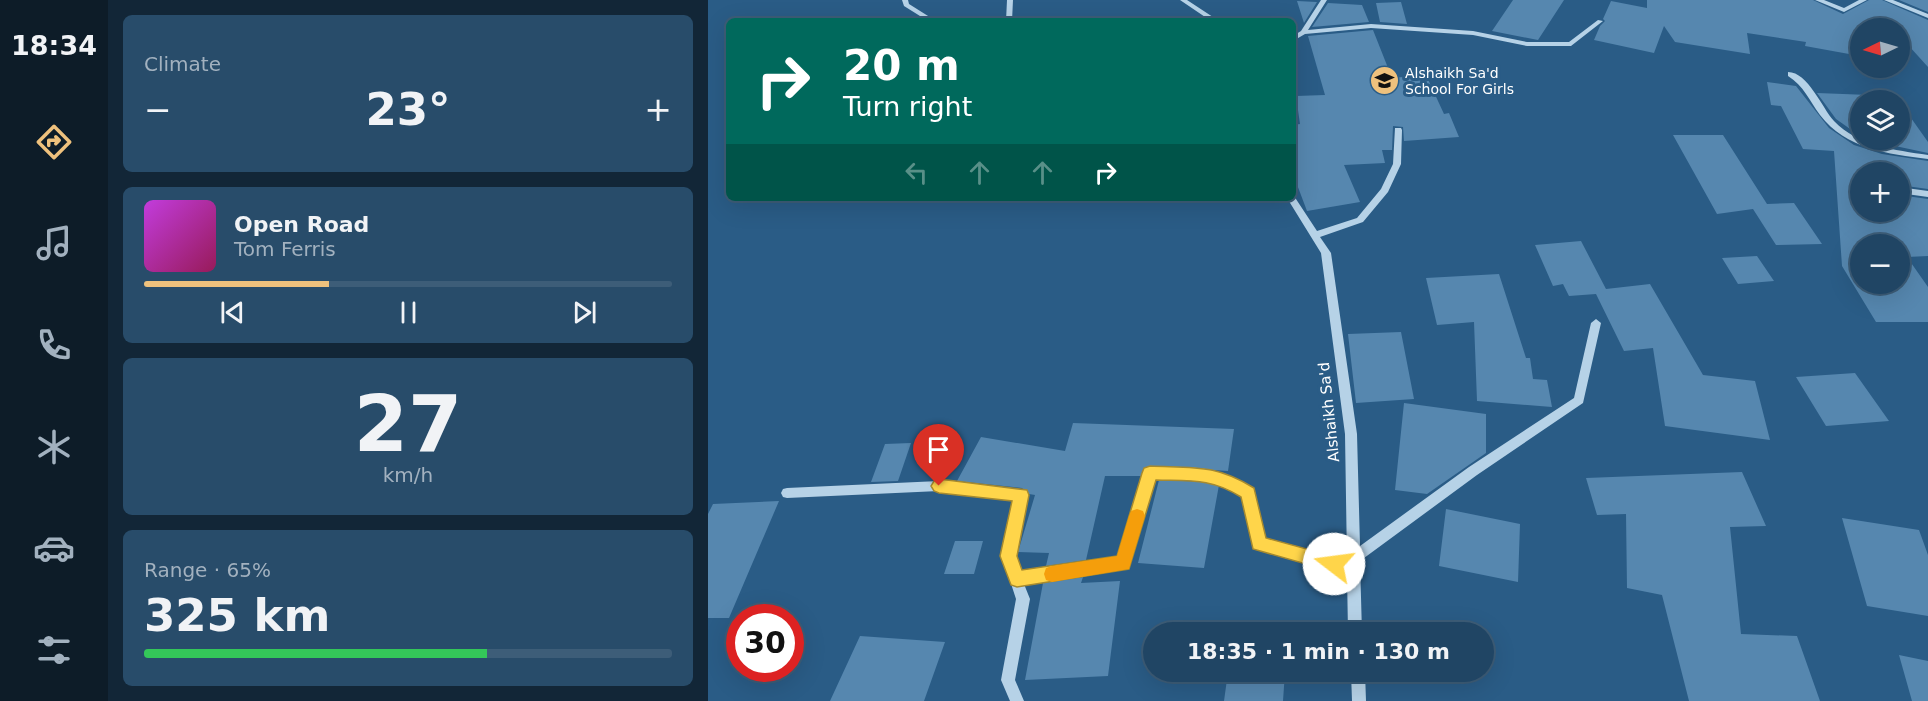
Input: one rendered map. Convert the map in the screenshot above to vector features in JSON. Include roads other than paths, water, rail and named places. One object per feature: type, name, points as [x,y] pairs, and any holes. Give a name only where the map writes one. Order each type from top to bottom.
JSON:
[{"type":"street","points":[[905,0],[906,5],[913,11],[927,18]]},
{"type":"street","points":[[1009,18],[1010,0]]},
{"type":"street","points":[[1183,0],[1211,18]]},
{"type":"street","points":[[1296,37],[1303,32],[1323,0]]},
{"type":"street","points":[[1818,0],[1844,10],[1864,0]]},
{"type":"street","points":[[1887,0],[1928,16]]},
{"type":"street","points":[[1303,32],[1371,27],[1473,33],[1527,44],[1571,44],[1600,21]]},
{"type":"street","points":[[1791,74],[1806,83],[1824,115],[1854,141],[1894,153],[1928,157]]},
{"type":"street","points":[[1315,235],[1360,220],[1385,190],[1397,164],[1398,130]]},
{"type":"street","points":[[1910,192],[1928,194]]},
{"type":"street","name":"Alshaikh Sa'd","points":[[1293,201],[1326,253],[1351,434],[1355,622]]},
{"type":"street","points":[[1017,579],[1123,563],[1150,473],[1207,475],[1226,479],[1248,493],[1259,543],[1352,564],[1473,471],[1579,400],[1596,323]]},
{"type":"street","points":[[788,493],[939,486],[1022,495],[1008,556],[1023,599],[1008,680],[1017,701]]},
{"type":"street","points":[[1358,682],[1359,701]]},
{"type":"place","name":"Alshaikh Sa'd School For Girls","points":[[1384,81]]}]
